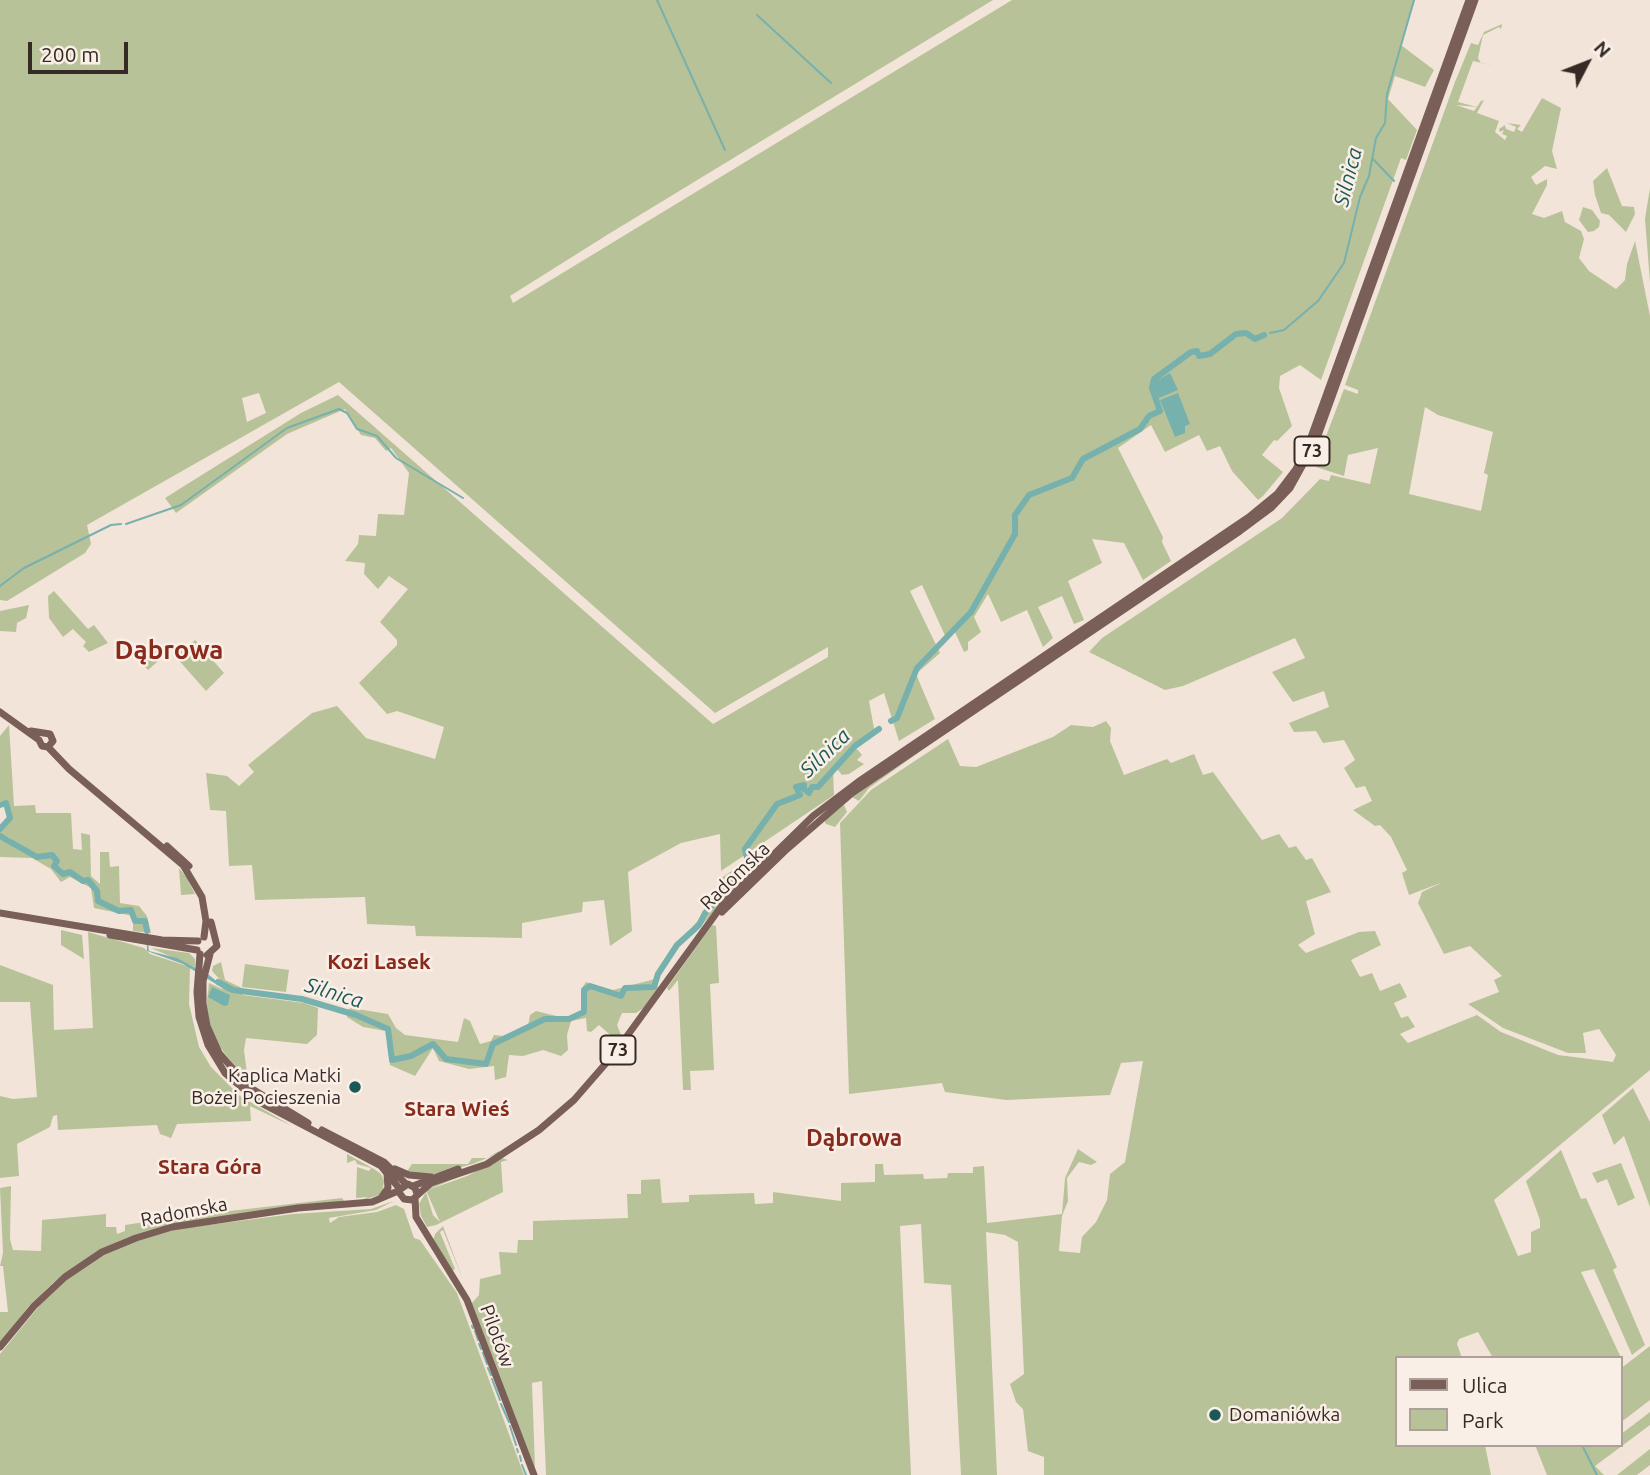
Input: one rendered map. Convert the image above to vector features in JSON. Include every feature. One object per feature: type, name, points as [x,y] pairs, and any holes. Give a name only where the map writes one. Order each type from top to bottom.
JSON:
[{"type":"main road","name":"73","points":[[836,802],[1249,517],[1287,482],[1310,440],[1469,0]]},
{"type":"main road","name":"73","points":[[836,802],[1240,531],[1271,508],[1290,488],[1316,441],[1475,0]]},
{"type":"main road","points":[[0,709],[40,737],[42,746],[50,745]]},
{"type":"main road","points":[[40,737],[50,734],[50,745],[69,769],[187,871],[204,906],[198,952],[207,1026],[219,1054],[236,1076],[254,1092],[305,1122],[391,1167],[409,1175],[434,1177]]},
{"type":"main road","points":[[50,745],[67,763],[191,868],[206,896],[217,946],[201,972],[197,1000],[201,1028],[212,1054],[229,1078],[259,1102],[382,1166],[407,1192]]},
{"type":"main road","name":"Radomska","points":[[706,926],[836,802]]},
{"type":"main road","name":"Radomska","points":[[289,1211],[370,1207],[484,1165],[546,1125],[584,1090],[629,1034],[706,926],[757,867],[836,802]]},
{"type":"main road","points":[[0,914],[86,928],[210,954]]},
{"type":"main road","points":[[152,942],[213,936]]},
{"type":"main road","name":"Radomska","points":[[0,1348],[37,1302],[77,1268],[136,1238],[172,1227],[378,1201],[407,1192],[434,1177],[496,1158]]},
{"type":"main road","points":[[378,1201],[389,1184],[382,1166]]},
{"type":"main road","points":[[391,1167],[407,1192]]},
{"type":"main road","name":"Pilotów","points":[[407,1192],[416,1217],[467,1300],[532,1475]]},
{"type":"green space","points":[[0,0],[993,0],[510,296],[513,303],[1012,0],[1415,0],[1401,45],[1434,70],[1425,87],[1395,76],[1388,99],[1417,130],[1406,160],[1401,158],[1321,380],[1300,365],[1280,376],[1279,388],[1292,426],[1277,441],[1274,440],[1262,455],[1283,472],[1263,496],[1258,500],[1232,471],[1220,446],[1207,451],[1199,435],[1165,452],[1151,425],[1118,448],[1163,537],[1162,542],[1171,561],[1143,580],[1124,543],[1092,539],[1102,563],[1068,581],[1084,620],[1074,624],[1062,596],[1038,607],[1053,638],[1043,647],[1027,610],[1001,622],[988,594],[974,617],[981,632],[968,642],[968,650],[964,652],[955,632],[947,640],[922,585],[910,591],[940,653],[916,674],[935,719],[899,741],[884,693],[869,701],[875,734],[851,753],[857,749],[862,755],[857,760],[864,764],[849,774],[842,775],[837,769],[833,771],[834,795],[721,871],[720,834],[681,843],[628,872],[632,931],[610,946],[604,900],[583,902],[582,912],[522,923],[522,938],[416,936],[415,926],[367,924],[365,897],[255,900],[252,865],[229,866],[226,811],[210,810],[206,773],[227,776],[239,786],[254,772],[248,765],[312,713],[337,706],[366,738],[435,759],[444,727],[397,711],[387,714],[359,683],[397,645],[397,640],[380,622],[408,589],[389,576],[378,589],[364,574],[365,563],[345,561],[358,544],[359,535],[376,536],[378,514],[404,515],[409,473],[391,448],[386,451],[375,438],[361,435],[345,409],[287,434],[176,513],[165,498],[301,413],[338,395],[713,724],[828,657],[828,647],[715,713],[339,382],[87,525],[91,544],[85,553],[7,601],[0,600]],"holes":[[[259,393],[266,413],[247,422],[242,398]]]},
{"type":"green space","points":[[1502,24],[1501,29],[1499,27],[1483,35],[1478,58],[1481,63],[1473,61],[1458,102],[1477,107],[1484,100],[1477,113],[1499,121],[1495,132],[1505,140],[1507,136],[1502,134],[1504,130],[1500,132],[1499,129],[1505,125],[1506,129],[1514,132],[1516,127],[1507,123],[1521,125],[1517,129],[1522,132],[1542,98],[1561,108],[1552,151],[1557,169],[1545,166],[1531,177],[1536,185],[1547,179],[1547,185],[1532,214],[1544,218],[1562,211],[1565,222],[1581,231],[1584,239],[1579,258],[1589,271],[1616,289],[1625,280],[1635,241],[1650,316],[1650,1070],[1494,1200],[1518,1256],[1531,1252],[1531,1232],[1540,1228],[1540,1220],[1526,1181],[1561,1150],[1581,1199],[1586,1198],[1617,1267],[1613,1270],[1645,1345],[1632,1355],[1594,1269],[1581,1272],[1620,1356],[1492,1356],[1478,1332],[1459,1339],[1457,1344],[1461,1356],[1394,1356],[1394,1447],[1485,1447],[1491,1475],[1044,1475],[1044,1457],[1028,1451],[1023,1409],[1016,1402],[1010,1384],[1024,1374],[1018,1242],[1005,1235],[986,1232],[997,1475],[961,1475],[951,1285],[924,1283],[921,1224],[900,1226],[911,1475],[546,1475],[542,1381],[532,1383],[535,1468],[471,1304],[479,1295],[480,1279],[501,1274],[499,1252],[517,1253],[518,1240],[533,1240],[533,1221],[628,1218],[627,1194],[641,1194],[641,1180],[660,1179],[662,1203],[689,1202],[689,1195],[754,1193],[755,1204],[773,1203],[773,1192],[841,1201],[841,1183],[875,1182],[875,1164],[883,1164],[884,1175],[923,1174],[924,1179],[947,1178],[948,1173],[973,1173],[973,1167],[984,1166],[987,1223],[1062,1214],[1065,1178],[1078,1149],[1097,1162],[1091,1165],[1079,1162],[1067,1178],[1068,1201],[1062,1216],[1059,1251],[1080,1253],[1082,1237],[1096,1222],[1107,1200],[1110,1174],[1125,1162],[1143,1061],[1121,1063],[1110,1095],[1006,1100],[945,1092],[942,1083],[849,1094],[840,823],[871,790],[948,739],[960,766],[976,767],[1053,737],[1071,725],[1093,727],[1106,721],[1111,728],[1110,741],[1124,775],[1167,759],[1171,763],[1194,754],[1203,775],[1213,772],[1262,840],[1279,834],[1289,848],[1296,846],[1306,860],[1312,858],[1331,892],[1306,901],[1315,934],[1298,945],[1306,953],[1359,932],[1375,931],[1381,945],[1351,960],[1360,977],[1372,973],[1380,991],[1400,983],[1407,997],[1394,1003],[1401,1018],[1408,1016],[1415,1027],[1400,1034],[1408,1043],[1477,1015],[1501,1032],[1558,1055],[1613,1062],[1616,1055],[1599,1029],[1583,1033],[1586,1053],[1568,1053],[1503,1028],[1468,1004],[1499,992],[1494,980],[1502,976],[1470,946],[1444,954],[1418,903],[1422,892],[1443,882],[1409,895],[1402,873],[1407,870],[1391,837],[1380,825],[1375,826],[1353,810],[1372,801],[1365,786],[1356,788],[1344,768],[1355,760],[1344,740],[1323,743],[1316,731],[1294,732],[1289,723],[1329,707],[1324,691],[1293,702],[1272,672],[1305,658],[1295,638],[1183,686],[1165,690],[1089,652],[1102,638],[1282,518],[1320,479],[1329,481],[1331,475],[1370,484],[1378,448],[1348,455],[1344,476],[1316,467],[1344,389],[1358,394],[1358,390],[1345,385],[1471,43],[1478,45],[1484,32]],"holes":[[[1456,105],[1477,107],[1474,111]],[[1425,407],[1438,415],[1493,432],[1484,473],[1488,475],[1481,511],[1409,494]]]},
{"type":"green space","points":[[1607,168],[1622,206],[1634,207],[1635,214],[1626,232],[1609,215],[1601,213],[1595,195],[1593,181]]},
{"type":"green space","points":[[1650,188],[1650,282],[1645,219]]},
{"type":"green space","points":[[1583,207],[1592,210],[1600,221],[1599,227],[1594,231],[1588,232],[1579,220]]},
{"type":"green space","points":[[54,591],[88,629],[94,625],[108,643],[89,652],[83,646],[86,642],[73,629],[63,637],[49,618],[48,596]]},
{"type":"green space","points":[[29,605],[26,618],[17,623],[16,632],[0,631],[0,611]]},
{"type":"green space","points":[[195,640],[224,673],[206,691],[175,656]]},
{"type":"green space","points":[[149,645],[159,645],[164,656],[148,670],[135,656]]},
{"type":"green space","points":[[9,725],[14,806],[35,805],[36,813],[71,813],[73,849],[82,850],[81,833],[90,835],[91,876],[100,884],[100,852],[109,852],[110,867],[119,866],[120,903],[139,906],[147,916],[151,933],[133,931],[133,916],[94,908],[91,888],[70,877],[61,882],[51,869],[32,858],[0,857],[0,839],[16,848],[10,838],[0,834],[0,829],[10,819],[6,802],[0,801],[0,736]]},
{"type":"green space","points":[[932,743],[869,788],[859,801],[852,797]]},
{"type":"green space","points":[[844,805],[847,812],[835,827],[826,824],[824,820]]},
{"type":"green space","points":[[750,858],[756,861],[755,865],[696,932],[678,944],[722,892],[720,879]]},
{"type":"green space","points":[[179,868],[187,878],[195,894],[181,895]]},
{"type":"green space","points":[[712,925],[716,926],[719,983],[710,984],[714,1070],[690,1071],[691,1090],[683,1090],[678,980],[669,991],[667,988]]},
{"type":"green space","points":[[61,930],[82,935],[84,959],[61,945]]},
{"type":"green space","points":[[88,932],[144,948],[150,954],[190,967],[189,1004],[199,1047],[211,1067],[240,1096],[292,1126],[250,1106],[251,1121],[177,1124],[171,1138],[160,1134],[157,1125],[58,1130],[57,1115],[53,1116],[50,1127],[17,1144],[19,1176],[0,1178],[0,1096],[13,1099],[37,1097],[30,1002],[0,1002],[0,965],[53,985],[54,1030],[93,1028]]},
{"type":"green space","points":[[151,948],[189,953],[195,959],[195,967]]},
{"type":"green space","points":[[221,962],[225,980],[244,989],[243,995],[304,1003],[318,1008],[317,1035],[307,1044],[246,1038],[244,1050],[248,1082],[214,1040],[206,1009],[209,983],[222,989],[225,985],[212,971],[213,966]]},
{"type":"green space","points":[[245,964],[289,970],[286,992],[242,987]]},
{"type":"green space","points":[[655,979],[658,988],[645,1007],[636,1013],[622,1013],[617,1025],[621,1035],[618,1042],[599,1025],[591,1032],[587,1031],[586,1018],[571,1021],[567,1035],[568,1050],[561,1056],[543,1050],[523,1056],[509,1055],[506,1077],[495,1080],[494,1066],[469,1069],[439,1061],[433,1048],[415,1076],[390,1065],[386,1031],[363,1027],[347,1017],[347,1010],[351,1008],[388,1014],[396,1028],[405,1035],[458,1042],[464,1018],[470,1021],[480,1044],[491,1041],[494,1035],[504,1036],[528,1026],[530,1015],[536,1011],[569,1019],[584,1009],[582,988],[586,982],[613,990]]},
{"type":"green space","points":[[1633,1088],[1650,1122],[1650,1207],[1624,1136],[1614,1145],[1602,1115]]},
{"type":"green space","points":[[499,1153],[473,1164],[427,1176],[406,1173],[412,1164],[468,1164],[472,1158],[487,1158]]},
{"type":"green space","points":[[347,1154],[374,1169],[381,1174],[384,1181],[382,1194],[360,1201],[368,1197],[356,1198],[357,1167],[369,1171],[371,1168],[357,1164],[355,1160],[347,1163]]},
{"type":"green space","points":[[502,1158],[508,1160],[501,1162],[503,1192],[436,1225],[427,1227],[419,1204],[426,1192],[433,1215],[440,1222],[425,1188],[472,1171],[428,1190],[467,1176]]},
{"type":"green space","points":[[1621,1163],[1635,1198],[1618,1206],[1607,1179],[1597,1183],[1592,1173]]},
{"type":"green space","points":[[11,1186],[10,1239],[13,1250],[41,1251],[42,1220],[106,1214],[106,1227],[116,1227],[117,1234],[125,1231],[125,1225],[178,1217],[342,1198],[344,1201],[151,1230],[127,1238],[104,1248],[54,1282],[28,1307],[0,1344],[0,1312],[8,1312],[3,1266],[0,1266],[3,1253],[0,1188]]},
{"type":"green space","points":[[394,1201],[376,1210],[317,1220],[329,1218],[330,1223],[339,1217],[377,1212],[396,1205],[404,1209],[414,1238],[420,1240],[457,1293],[524,1475],[0,1475],[0,1354],[40,1305],[73,1274],[106,1253],[138,1239],[176,1229],[293,1214],[371,1209]]},
{"type":"green space","points":[[443,1226],[463,1280],[443,1230],[440,1232],[455,1269],[452,1271],[433,1241],[435,1234]]},
{"type":"green space","points":[[1650,1346],[1650,1400],[1622,1421],[1622,1367]]},
{"type":"green space","points":[[1650,1412],[1650,1425],[1622,1446],[1622,1433]]},
{"type":"green space","points":[[1536,1447],[1620,1447],[1595,1466],[1604,1475],[1547,1475]]},
{"type":"green space","points":[[1650,1449],[1650,1465],[1637,1475],[1617,1475]]},
{"type":"water","points":[[1170,373],[1178,390],[1159,398],[1154,386],[1156,381]]},
{"type":"water","points":[[1178,393],[1190,424],[1185,426],[1185,433],[1175,437],[1160,400]]},
{"type":"water","points":[[146,924],[149,951],[177,958],[209,975],[231,993],[183,964],[147,951]]},
{"type":"water","points":[[212,987],[230,995],[228,1005],[224,1006],[208,997]]},
{"type":"waterway","points":[[657,0],[725,150]]},
{"type":"waterway","name":"Silnica","points":[[1270,333],[1284,330],[1318,301],[1344,263],[1360,197],[1369,176],[1376,138],[1385,123],[1387,94],[1414,0]]},
{"type":"waterway","points":[[757,15],[831,83]]},
{"type":"waterway","points":[[1373,159],[1394,181]]},
{"type":"waterway","name":"Silnica","points":[[891,721],[897,718],[917,668],[971,612],[1015,534],[1015,515],[1029,495],[1072,478],[1083,459],[1140,429],[1149,416],[1160,411],[1152,388],[1154,379],[1191,352],[1197,351],[1199,356],[1210,354],[1236,334],[1246,333],[1255,339],[1264,335]]},
{"type":"waterway","points":[[126,524],[181,505],[287,428],[339,409],[347,413],[357,429],[377,436],[396,458],[463,498]]},
{"type":"waterway","points":[[0,586],[24,568],[111,525],[121,524]]},
{"type":"waterway","name":"Silnica","points":[[218,982],[233,990],[302,999],[356,1015],[388,1029],[392,1060],[411,1056],[433,1044],[446,1059],[486,1064],[493,1044],[545,1019],[569,1019],[584,1012],[584,990],[590,986],[621,996],[625,988],[654,987],[658,974],[677,945],[699,925],[705,913],[749,866],[745,849],[777,804],[800,795],[796,787],[804,785],[803,788],[809,793],[812,787],[818,787],[855,746],[879,729]]},
{"type":"waterway","name":"Silnica","points":[[0,805],[6,803],[10,818],[0,829]]},
{"type":"waterway","name":"Silnica","points":[[0,836],[37,857],[52,855],[57,861],[54,866],[63,874],[70,872],[83,881],[88,880],[97,891],[98,901],[119,911],[131,910],[135,921],[145,921],[147,931]]},
{"type":"waterway","points":[[475,1331],[478,1340]]},
{"type":"waterway","points":[[479,1344],[481,1349]]},
{"type":"waterway","points":[[483,1353],[487,1364]]},
{"type":"waterway","points":[[488,1368],[491,1375]]},
{"type":"waterway","points":[[492,1379],[500,1400]]},
{"type":"waterway","points":[[501,1404],[509,1422]]},
{"type":"waterway","points":[[510,1426],[516,1445]]},
{"type":"waterway","points":[[1583,1447],[1597,1475]]},
{"type":"waterway","points":[[520,1456],[521,1461]]},
{"type":"waterway","points":[[522,1465],[526,1475]]},
{"type":"place","name":"Kaplica Matki Bożej Pocieszenia","points":[[355,1087]]},
{"type":"place","name":"Domaniówka","points":[[1215,1415]]},
{"type":"district","name":"Dąbrowa","points":[[169,650]]},
{"type":"district","name":"Kozi Lasek","points":[[379,962]]},
{"type":"district","name":"Stara Wieś","points":[[457,1109]]},
{"type":"district","name":"Dąbrowa","points":[[854,1138]]},
{"type":"district","name":"Stara Góra","points":[[210,1167]]}]
